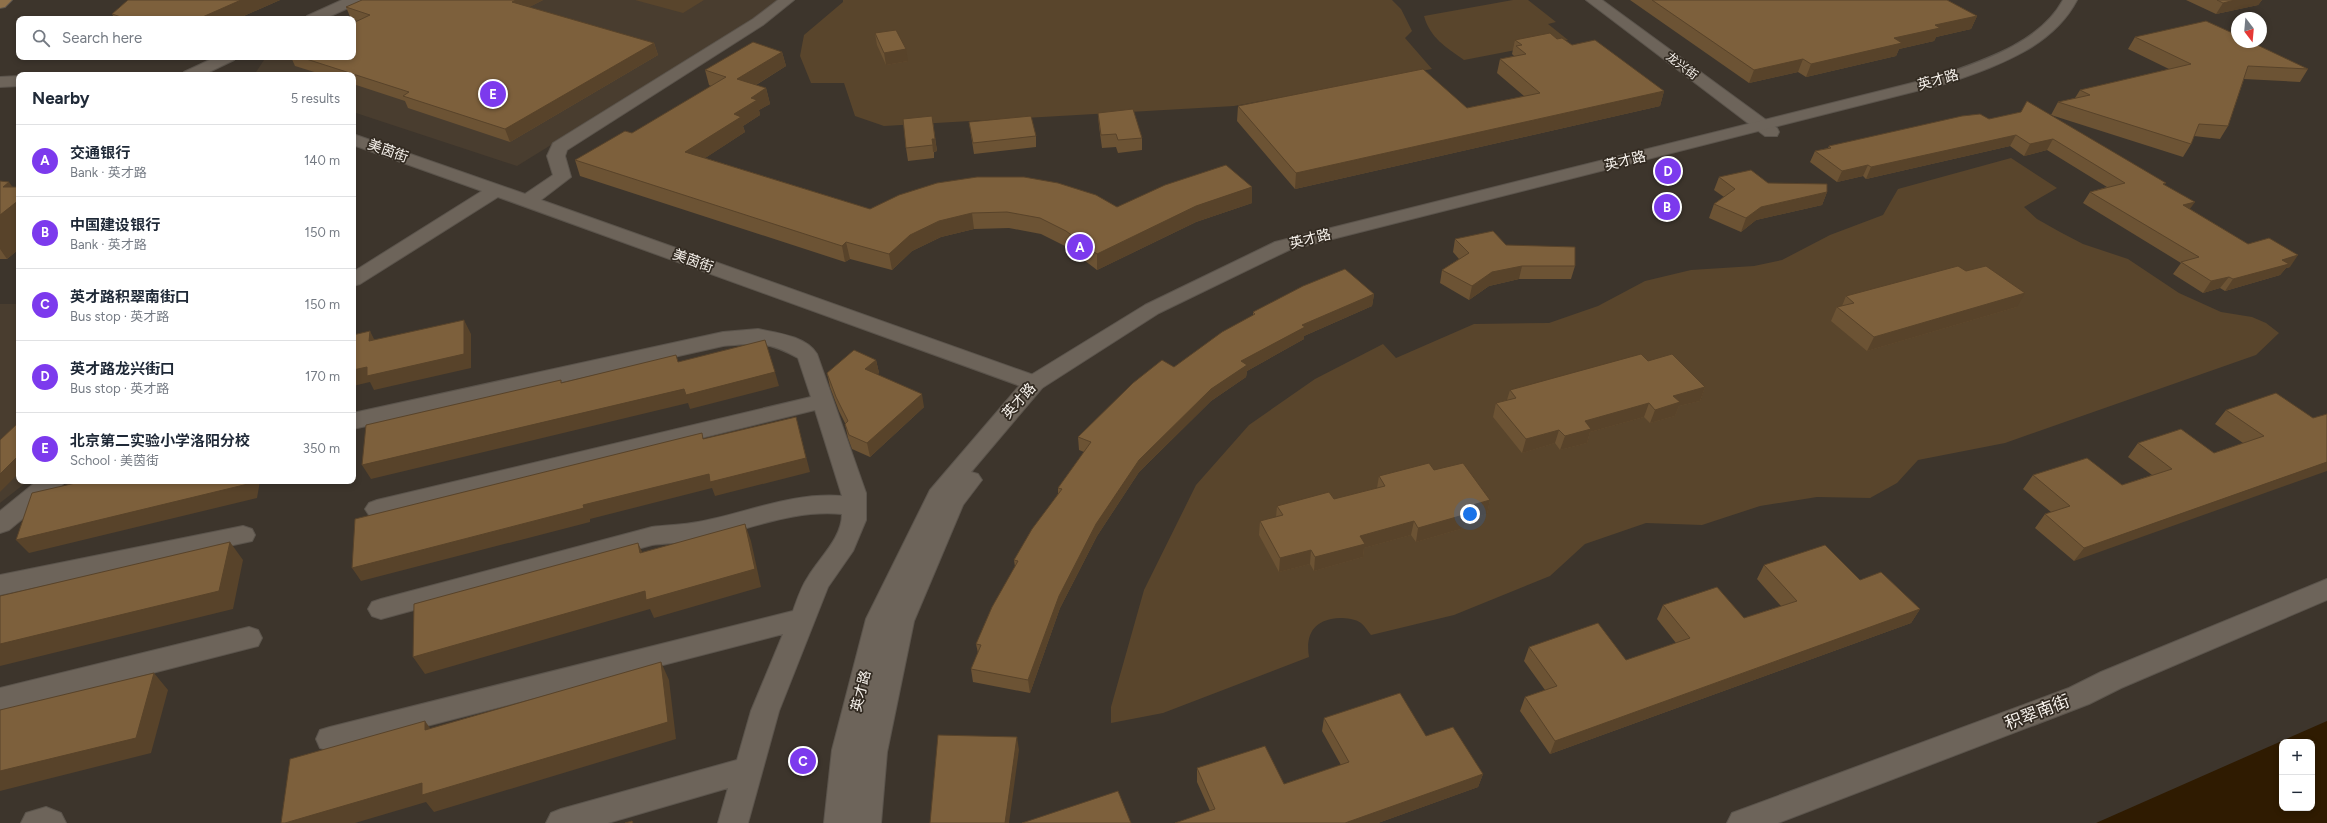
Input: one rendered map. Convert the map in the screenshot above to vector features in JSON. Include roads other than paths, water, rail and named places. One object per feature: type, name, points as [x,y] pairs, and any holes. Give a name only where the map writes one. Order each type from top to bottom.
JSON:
[{"type":"main road","points":[[0,4],[5,0]]},
{"type":"street","points":[[319,16],[354,0]]},
{"type":"street","points":[[527,201],[562,178],[556,156],[559,147],[758,22],[787,0]]},
{"type":"street","name":"龙兴街","points":[[1593,0],[1767,129]]},
{"type":"street","name":"英才路","points":[[866,823],[873,752],[901,621],[953,501],[1045,389],[1160,317],[1292,253],[1767,129],[1942,80],[1978,67],[2031,42],[2055,21],[2070,0]]},
{"type":"street","name":"英才路","points":[[839,823],[846,750],[880,619],[938,496],[1034,383],[1152,309],[1282,246],[1955,85],[1990,72],[2045,46],[2069,24],[2082,7],[2084,0]]},
{"type":"street","points":[[196,72],[222,60]]},
{"type":"street","points":[[0,82],[16,81]]},
{"type":"street","name":"美茵街","points":[[356,140],[1034,383]]},
{"type":"street","points":[[356,278],[497,190]]},
{"type":"street","points":[[356,420],[724,339],[758,336],[786,342],[807,354],[854,493],[854,520],[844,544],[817,583],[765,711],[733,823]]},
{"type":"street","points":[[377,509],[823,401]]},
{"type":"street","points":[[0,524],[48,484]]},
{"type":"street","points":[[381,609],[652,536],[698,531],[787,508],[821,503],[854,506]]},
{"type":"street","points":[[0,585],[243,535]]},
{"type":"street","name":"积翠南街","points":[[1742,823],[2079,696],[2111,680],[2327,589]]},
{"type":"street","points":[[330,739],[803,619]]},
{"type":"street","points":[[0,700],[249,638]]},
{"type":"street","points":[[561,823],[748,770]]},
{"type":"street","points":[[36,823],[46,820],[51,823]]},
{"type":"place","name":"北京第二实验小学洛阳分校","points":[[493,94]]},
{"type":"place","name":"英才路龙兴街口","points":[[1668,171]]},
{"type":"place","name":"中国建设银行","points":[[1667,207]]},
{"type":"place","name":"交通银行","points":[[1080,247]]},
{"type":"place","name":"英才路积翠南街口","points":[[803,761]]}]
